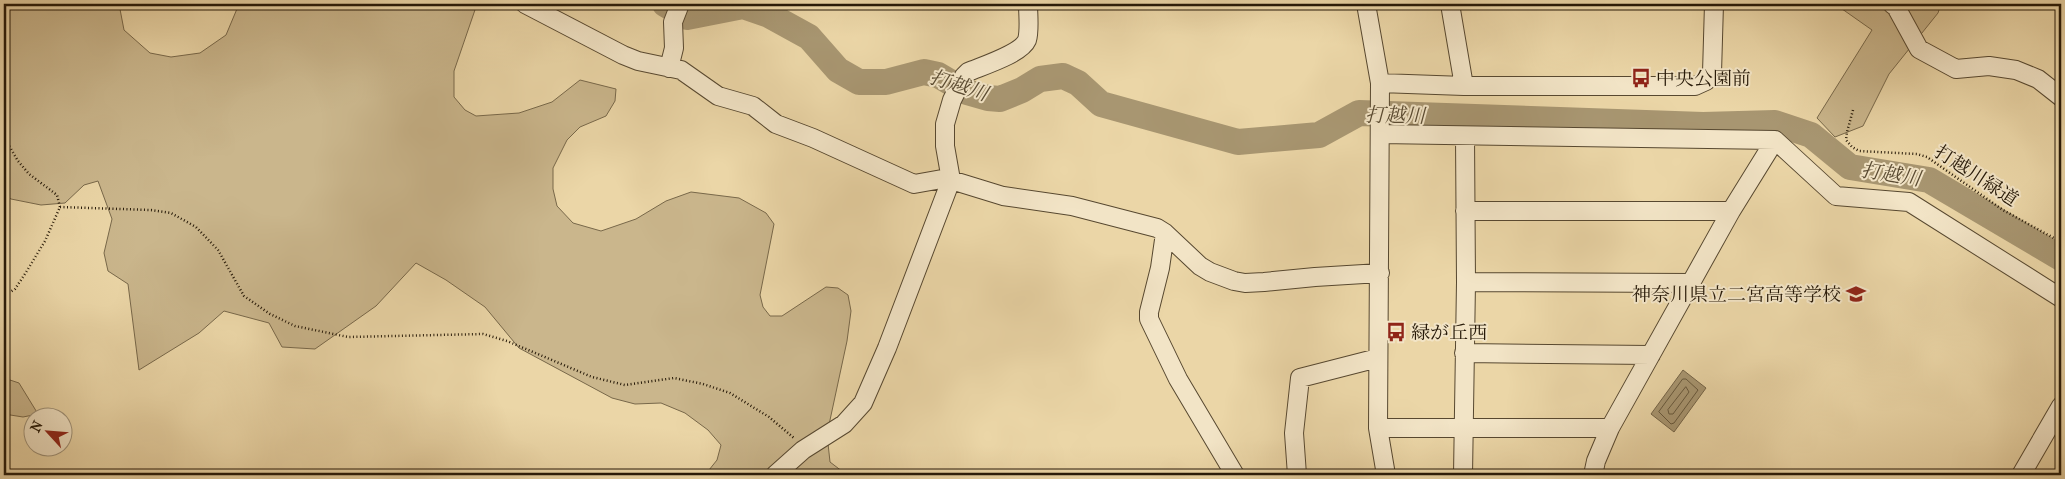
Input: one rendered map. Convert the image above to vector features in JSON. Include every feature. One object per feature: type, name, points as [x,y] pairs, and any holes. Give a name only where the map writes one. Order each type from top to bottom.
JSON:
[{"type":"street","points":[[525,4],[623,55],[638,61],[681,70],[718,96],[760,110],[776,124],[813,138],[914,184],[942,179],[951,180],[1003,196],[1072,206],[1148,226],[1165,232],[1200,266],[1210,272],[1240,282],[1264,282],[1380,273]]},
{"type":"street","points":[[669,68],[674,48],[673,22],[680,4]]},
{"type":"street","points":[[775,475],[803,450],[844,424],[863,403],[887,348],[951,180],[945,132],[946,116],[952,100],[968,72],[1020,49],[1027,39],[1028,4]]},
{"type":"street","points":[[1366,4],[1380,88],[1378,428],[1386,475]]},
{"type":"street","points":[[1450,4],[1464,86]]},
{"type":"street","points":[[1380,88],[1695,86],[1706,81],[1712,73],[1714,4]]},
{"type":"street","points":[[1892,4],[1896,7],[1918,49],[1956,69],[1989,66],[2016,70],[2038,80],[2061,97]]},
{"type":"street","points":[[1380,130],[1465,136],[1775,140],[1836,196],[1909,202],[2061,298]]},
{"type":"street","points":[[1463,475],[1466,282],[1465,136]]},
{"type":"street","points":[[1593,475],[1596,461],[1610,428],[1731,211],[1775,140]]},
{"type":"street","points":[[1465,211],[1731,211]]},
{"type":"street","points":[[1165,232],[1160,268],[1150,304],[1149,318],[1178,379],[1235,475]]},
{"type":"street","points":[[1466,282],[1691,284]]},
{"type":"street","points":[[1464,353],[1651,355]]},
{"type":"street","points":[[1296,475],[1294,433],[1300,378],[1378,358]]},
{"type":"street","points":[[2021,475],[2061,406]]},
{"type":"street","points":[[1378,428],[1610,428]]},
{"type":"path","name":"打越川緑道","points":[[1853,110],[1846,132],[1846,140],[1852,147],[1860,151],[1917,154],[1927,157],[2003,210],[2061,242]]},
{"type":"path","points":[[4,137],[18,161],[29,174],[57,195],[60,207],[45,240],[25,274],[15,289],[4,296]]},
{"type":"path","points":[[60,207],[161,210],[179,216],[196,227],[212,243],[244,296],[270,314],[295,326],[348,338],[440,336],[459,333],[483,334],[507,341],[592,377],[625,385],[674,378],[703,384],[730,393],[768,417],[795,439],[803,450]]},
{"type":"shaded area","points":[[14,4],[119,4],[124,30],[150,53],[171,57],[200,53],[226,35],[239,4],[477,4],[454,71],[454,97],[465,110],[476,116],[519,113],[552,102],[580,80],[616,89],[615,101],[606,116],[580,127],[567,140],[553,168],[553,189],[557,206],[573,223],[601,231],[636,219],[666,201],[691,192],[739,198],[766,213],[774,224],[760,295],[763,307],[770,316],[782,316],[826,287],[838,288],[848,295],[851,311],[847,341],[827,434],[830,462],[847,475],[705,475],[717,460],[721,445],[708,430],[685,413],[661,403],[635,404],[612,398],[519,348],[485,307],[446,280],[416,263],[376,306],[315,349],[282,347],[269,323],[224,311],[199,333],[139,370],[128,284],[108,271],[104,253],[112,219],[98,181],[84,185],[65,203],[41,205],[11,199],[4,195],[4,9]]},
{"type":"shaded area","points":[[1835,4],[1941,4],[1938,13],[1889,74],[1863,126],[1835,137],[1817,118],[1872,30]]},
{"type":"shaded area","points":[[4,378],[19,383],[33,406],[22,406],[22,417],[4,414]]},
{"type":"water","points":[[1683,370],[1706,388],[1674,432],[1651,414]]},
{"type":"waterway","name":"打越川","points":[[665,4],[687,17],[743,6],[769,15],[809,37],[838,70],[859,82],[886,82],[924,72],[938,75],[967,92],[988,98],[1000,99],[1022,90],[1040,79],[1063,76],[1078,83],[1101,104],[1238,142],[1319,135],[1359,113],[1703,125],[1775,123],[1811,135],[1850,167],[1929,180],[2061,258]]},
{"type":"place","name":"中央公園前","points":[[1641,78]]},
{"type":"place","name":"神奈川県立二宮高等学校","points":[[1856,294]]},
{"type":"place","name":"緑が丘西","points":[[1396,332]]}]
